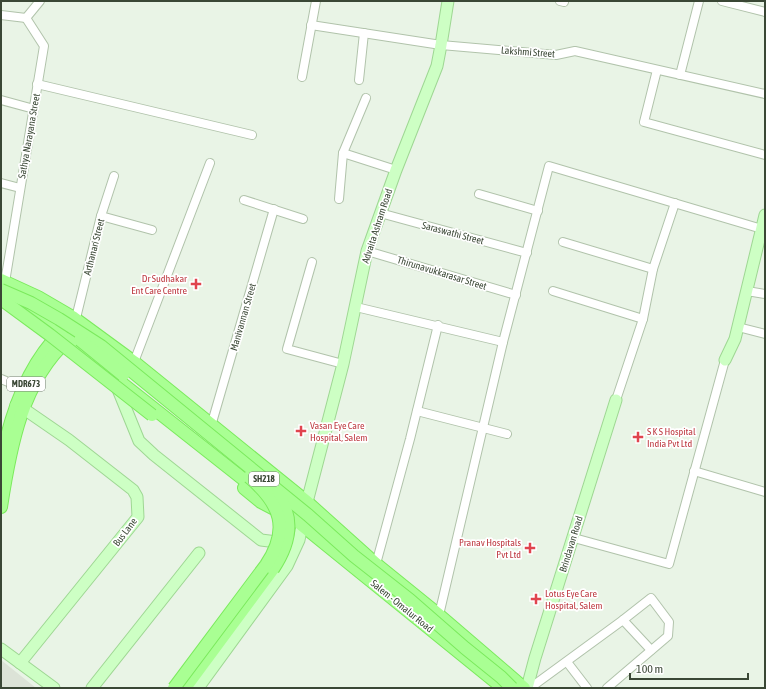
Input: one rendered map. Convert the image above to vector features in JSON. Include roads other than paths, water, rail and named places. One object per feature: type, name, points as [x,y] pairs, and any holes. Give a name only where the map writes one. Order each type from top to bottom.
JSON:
[{"type":"main road","points":[[2,284],[38,297],[74,318],[134,362],[211,426],[307,502],[376,564],[527,688]]},
{"type":"main road","name":"SH218","points":[[2,284],[31,303],[85,334],[268,482],[354,556],[410,600],[465,648],[502,677],[512,688]]},
{"type":"main road","points":[[1,297],[12,302],[63,337],[305,527]]},
{"type":"main road","points":[[1,297],[15,301],[86,345],[256,483],[267,494],[278,514],[280,528],[279,535],[277,546],[271,557],[174,688]]},
{"type":"main road","name":"SH218","points":[[1,297],[261,502],[305,527]]},
{"type":"main road","name":"MDR673","points":[[1,462],[9,425],[20,407],[23,388],[40,357],[63,337],[74,318]]},
{"type":"main road","points":[[20,407],[30,395],[63,337],[84,325]]},
{"type":"main road","points":[[1,507],[5,484],[9,425]]},
{"type":"main road","points":[[185,688],[273,569],[285,547],[289,528],[287,514],[279,495],[268,482]]},
{"type":"main road","name":"Salem - Omalur Road","points":[[305,527],[503,688]]},
{"type":"street","points":[[1,16],[26,18],[40,1]]},
{"type":"street","points":[[302,77],[316,1]]},
{"type":"street","name":"Advaita Ashram Road","points":[[305,527],[307,502],[356,307],[368,251],[396,170],[436,66],[448,1]]},
{"type":"street","points":[[680,75],[699,1]]},
{"type":"street","points":[[722,1],[765,12]]},
{"type":"street","name":"Sathya Narayana Street","points":[[2,284],[25,161],[44,46],[26,18]]},
{"type":"street","name":"Lakshmi Street","points":[[311,25],[441,45],[556,55],[575,51],[765,94]]},
{"type":"street","points":[[359,80],[364,33]]},
{"type":"street","points":[[657,70],[644,122],[765,155]]},
{"type":"street","points":[[38,84],[252,135]]},
{"type":"street","points":[[339,199],[343,153],[366,98]]},
{"type":"street","points":[[1,100],[34,109]]},
{"type":"street","points":[[343,153],[396,170]]},
{"type":"street","points":[[134,362],[210,162]]},
{"type":"street","points":[[439,615],[503,342],[550,166],[762,230]]},
{"type":"street","name":"Arthanari Street","points":[[74,318],[77,314],[101,216],[114,176]]},
{"type":"street","points":[[1,183],[20,188]]},
{"type":"street","points":[[479,194],[538,211]]},
{"type":"street","points":[[244,200],[303,219]]},
{"type":"street","points":[[616,400],[643,319],[653,269],[675,203]]},
{"type":"street","name":"Manivannan Street","points":[[211,426],[274,209]]},
{"type":"street","name":"Saraswathi Street","points":[[380,214],[527,253]]},
{"type":"street","points":[[574,538],[669,564],[725,360],[735,339],[765,215]]},
{"type":"street","points":[[101,216],[152,230]]},
{"type":"street","points":[[563,242],[653,269]]},
{"type":"street","name":"Thirunavukkarasar Street","points":[[368,251],[516,295]]},
{"type":"street","points":[[312,262],[287,349],[342,364]]},
{"type":"street","points":[[553,291],[643,319]]},
{"type":"street","points":[[747,291],[765,294]]},
{"type":"street","points":[[356,307],[503,342]]},
{"type":"street","points":[[376,564],[438,326]]},
{"type":"street","points":[[738,327],[765,334]]},
{"type":"street","points":[[114,377],[139,441],[154,455],[261,540],[283,544],[299,540]]},
{"type":"street","points":[[1,379],[23,388]]},
{"type":"street","name":"Brindavan Road","points":[[527,688],[535,658],[574,538],[616,400]]},
{"type":"street","name":"Bus Lane","points":[[20,407],[69,440],[133,490],[136,497],[138,518],[20,663]]},
{"type":"street","points":[[417,411],[507,434]]},
{"type":"street","points":[[694,471],[765,492]]},
{"type":"street","points":[[198,688],[287,566],[305,527]]},
{"type":"street","points":[[92,688],[199,553]]},
{"type":"street","points":[[527,688],[567,662],[651,598],[668,622],[668,636],[606,688]]},
{"type":"street","points":[[623,620],[651,650]]},
{"type":"street","points":[[1,649],[54,688]]},
{"type":"street","points":[[567,662],[587,688]]},
{"type":"place","name":"Dr Sudhakar Ent Care Centre","points":[[196,284]]},
{"type":"place","name":"Vasan Eye Care Hospital, Salem","points":[[301,431]]},
{"type":"place","name":"S K S Hospital India Pvt Ltd","points":[[638,437]]},
{"type":"place","name":"Pranav Hospitals Pvt Ltd","points":[[530,548]]},
{"type":"place","name":"Lotus Eye Care Hospital, Salem","points":[[536,599]]}]
